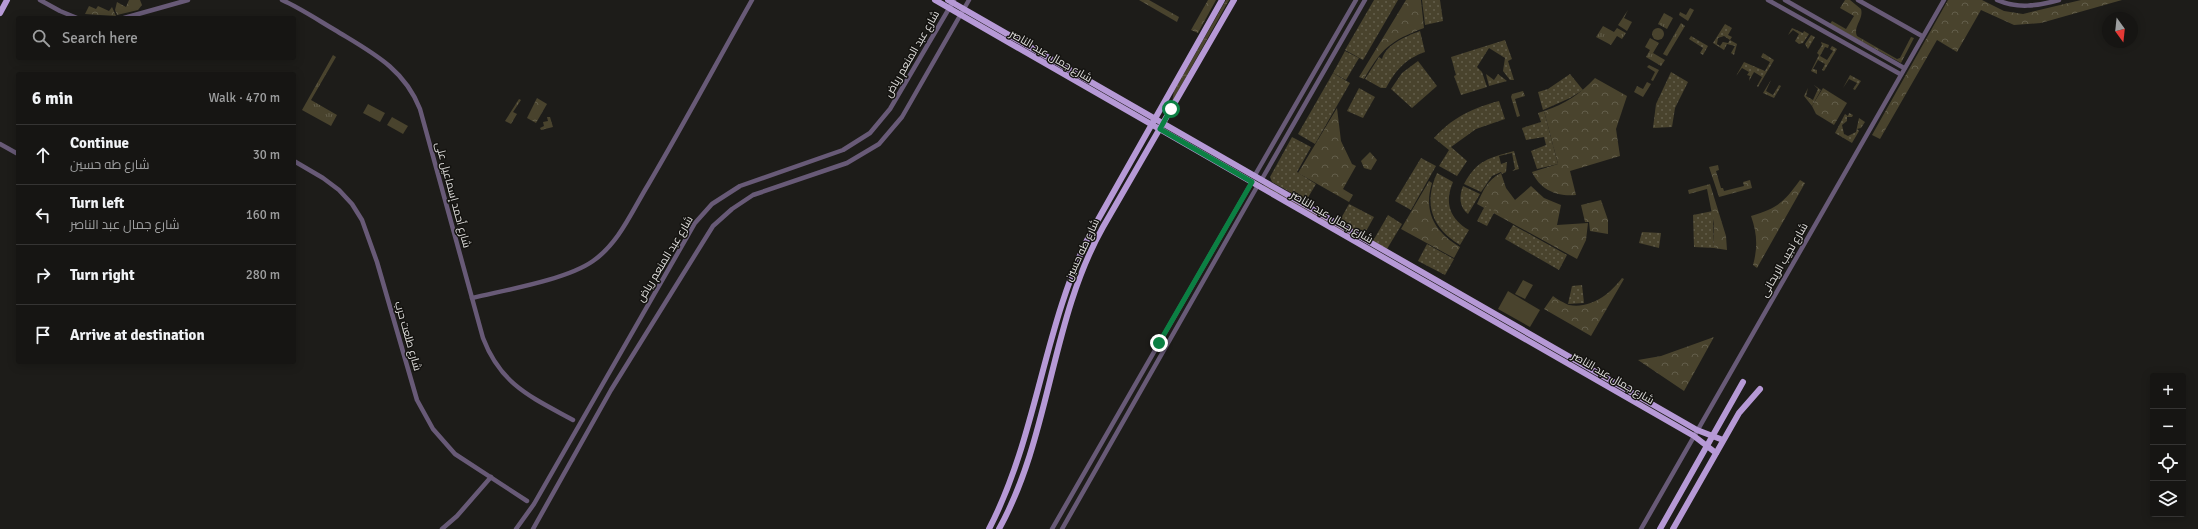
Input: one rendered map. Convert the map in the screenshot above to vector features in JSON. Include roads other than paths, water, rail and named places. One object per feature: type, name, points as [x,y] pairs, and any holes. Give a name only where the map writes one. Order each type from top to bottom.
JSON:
[{"type":"main road","points":[[0,13],[8,0]]},
{"type":"main road","name":"شارع جمال عبد الناصر","points":[[936,0],[949,9],[962,12],[1138,113],[1153,122],[1160,129],[1322,223],[1696,433],[1713,435],[1723,440]]},
{"type":"main road","name":"شارع طه حسين","points":[[989,529],[1006,494],[1024,446],[1042,370],[1075,266],[1091,232],[1222,0]]},
{"type":"main road","name":"شارع طه حسين","points":[[999,529],[1014,500],[1030,458],[1054,364],[1084,265],[1098,235],[1234,0]]},
{"type":"main road","name":"شارع جمال عبد الناصر","points":[[952,1],[962,12]]},
{"type":"main road","name":"شارع جمال عبد الناصر","points":[[1153,122],[1163,123],[1262,179],[1664,415]]},
{"type":"main road","points":[[1193,148],[1197,142]]},
{"type":"main road","points":[[1313,217],[1316,211]]},
{"type":"main road","points":[[1322,223],[1326,217]]},
{"type":"main road","points":[[1660,529],[1743,382]]},
{"type":"main road","points":[[1673,529],[1723,440],[1744,407],[1760,389]]},
{"type":"main road","name":"شارع جمال عبد الناصر","points":[[1696,433],[1706,447],[1716,453]]},
{"type":"street","points":[[40,0],[72,16]]},
{"type":"street","points":[[131,16],[188,0]]},
{"type":"street","name":"شارع أحمد إسماعيل على","points":[[282,0],[382,58],[398,73],[410,89],[420,109],[472,298],[488,350],[504,376],[521,391],[573,420]]},
{"type":"street","points":[[472,298],[570,273],[588,264],[607,249],[615,240],[652,178],[752,0]]},
{"type":"street","name":"شارع عبد المنعم رياض","points":[[533,529],[611,390],[713,226],[732,209],[753,196],[847,163],[878,144],[902,117],[969,0]]},
{"type":"street","points":[[1255,175],[1356,0]]},
{"type":"street","points":[[1262,179],[1365,0]]},
{"type":"street","points":[[1768,0],[1900,74]]},
{"type":"street","points":[[1785,0],[1904,68]]},
{"type":"street","points":[[1858,0],[1922,36]]},
{"type":"street","name":"شارع نجيب الريحانى","points":[[1641,529],[1900,74],[1944,0]]},
{"type":"street","points":[[1997,0],[2013,5],[2027,6],[2059,0]]},
{"type":"street","name":"شارع عبد المنعم رياض","points":[[516,529],[534,504],[695,223],[706,210],[719,199],[740,186],[843,150],[870,133],[890,109],[949,9],[952,1]]},
{"type":"street","points":[[0,144],[16,153]]},
{"type":"street","name":"شارع طلعت حرب","points":[[296,162],[331,183],[346,196],[357,212],[368,234],[416,394],[424,415],[432,430],[449,448],[527,501]]},
{"type":"street","points":[[1052,529],[1252,182]]},
{"type":"street","points":[[1062,529],[1258,185]]},
{"type":"street","points":[[602,386],[611,390]]},
{"type":"street","points":[[442,529],[457,516],[491,477]]}]
